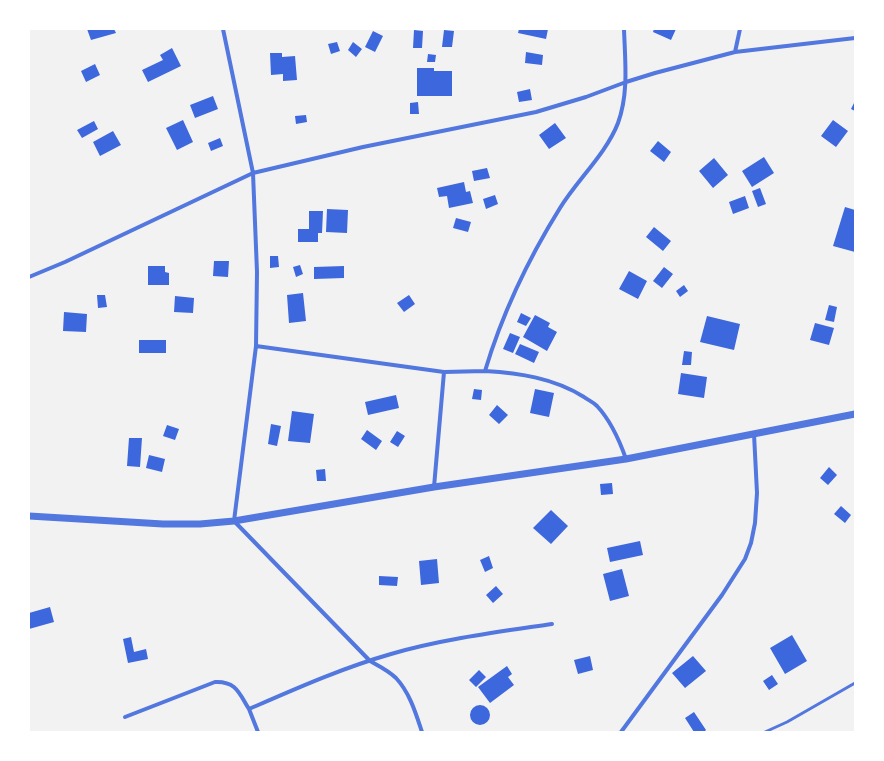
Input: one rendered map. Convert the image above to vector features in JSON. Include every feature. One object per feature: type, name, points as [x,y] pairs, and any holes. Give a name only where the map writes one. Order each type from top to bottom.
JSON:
[{"type":"street","points":[[223,29],[253,173],[257,272],[256,346],[234,521]]},
{"type":"street","points":[[485,371],[495,337],[519,279],[560,207],[602,151],[618,123],[626,82],[624,29]]},
{"type":"street","points":[[735,52],[740,29]]},
{"type":"street","points":[[29,277],[66,262],[253,173],[363,147],[536,112],[586,97],[626,82],[735,52],[855,38]]},
{"type":"street","points":[[256,346],[444,372],[508,372],[536,377],[571,389],[596,404],[609,421],[619,440],[626,459]]},
{"type":"street","points":[[434,487],[444,372]]},
{"type":"street","points":[[29,516],[163,524],[200,524],[234,521],[434,487],[626,459],[855,414]]},
{"type":"street","points":[[621,732],[722,595],[745,559],[751,543],[755,523],[757,493],[754,434]]},
{"type":"street","points":[[234,521],[370,661],[387,670],[397,679],[411,702],[422,732]]},
{"type":"street","points":[[249,709],[308,684],[370,661],[427,645],[552,624]]},
{"type":"street","points":[[125,717],[215,682],[224,682],[231,684],[238,690],[249,709],[258,732]]},
{"type":"lane","points":[[764,732],[787,722],[855,683]]},
{"type":"building","points":[[87,29],[114,29],[116,33],[91,40]]},
{"type":"building","points":[[519,29],[548,29],[546,39],[518,33]]},
{"type":"building","points":[[654,29],[676,29],[671,40],[653,32]]},
{"type":"building","points":[[414,30],[423,31],[422,48],[413,48]]},
{"type":"building","points":[[444,30],[454,31],[452,47],[442,47]]},
{"type":"building","points":[[373,31],[383,36],[375,52],[365,47]]},
{"type":"building","points":[[337,42],[340,51],[331,54],[328,44]]},
{"type":"building","points":[[353,42],[362,49],[356,57],[348,50]]},
{"type":"building","points":[[172,48],[181,66],[148,82],[142,70],[163,60],[160,55]]},
{"type":"building","points":[[526,52],[543,55],[542,65],[525,63]]},
{"type":"building","points":[[270,53],[282,53],[282,57],[295,56],[297,80],[283,81],[283,74],[271,75]]},
{"type":"building","points":[[428,54],[436,55],[435,62],[427,62]]},
{"type":"building","points":[[95,64],[100,75],[86,82],[81,71]]},
{"type":"building","points":[[417,68],[434,68],[434,71],[452,71],[452,96],[417,96]]},
{"type":"building","points":[[530,89],[532,100],[519,102],[517,92]]},
{"type":"building","points":[[213,96],[218,109],[195,118],[190,105]]},
{"type":"building","points":[[855,101],[855,111],[851,109]]},
{"type":"building","points":[[418,102],[419,114],[410,114],[410,103]]},
{"type":"building","points":[[306,115],[307,122],[296,124],[295,116]]},
{"type":"building","points":[[183,120],[193,142],[177,150],[166,128]]},
{"type":"building","points":[[833,120],[848,131],[836,147],[821,136]]},
{"type":"building","points":[[94,121],[98,129],[82,138],[77,130]]},
{"type":"building","points":[[555,123],[566,138],[549,149],[539,135]]},
{"type":"building","points":[[113,131],[121,145],[100,156],[93,142]]},
{"type":"building","points":[[220,138],[223,146],[211,151],[208,143]]},
{"type":"building","points":[[658,141],[671,152],[664,162],[650,151]]},
{"type":"building","points":[[764,157],[774,173],[752,187],[742,171]]},
{"type":"building","points":[[714,158],[728,175],[713,188],[699,171]]},
{"type":"building","points":[[487,168],[490,178],[474,181],[472,171]]},
{"type":"building","points":[[464,182],[466,192],[470,191],[473,203],[449,208],[447,196],[439,197],[437,188]]},
{"type":"building","points":[[760,188],[766,204],[758,207],[752,191]]},
{"type":"building","points":[[495,195],[498,204],[486,209],[483,199]]},
{"type":"building","points":[[745,196],[749,208],[733,214],[729,202]]},
{"type":"building","points":[[845,207],[855,210],[855,252],[833,246]]},
{"type":"building","points":[[327,209],[348,210],[347,233],[326,232]]},
{"type":"building","points":[[309,211],[323,211],[322,233],[318,233],[318,242],[298,242],[298,229],[309,229]]},
{"type":"building","points":[[456,218],[471,222],[468,232],[453,228]]},
{"type":"building","points":[[654,227],[671,241],[663,251],[646,237]]},
{"type":"building","points":[[270,256],[278,256],[279,267],[270,268]]},
{"type":"building","points":[[214,261],[229,261],[228,277],[213,276]]},
{"type":"building","points":[[300,265],[303,274],[296,277],[293,267]]},
{"type":"building","points":[[148,266],[165,266],[165,272],[169,273],[169,285],[148,285]]},
{"type":"building","points":[[344,266],[344,278],[314,279],[314,267]]},
{"type":"building","points":[[664,267],[673,274],[662,288],[653,281]]},
{"type":"building","points":[[629,271],[647,281],[638,299],[619,289]]},
{"type":"building","points":[[684,285],[688,291],[680,297],[676,291]]},
{"type":"building","points":[[303,293],[306,321],[289,323],[287,295]]},
{"type":"building","points":[[97,295],[105,295],[107,307],[98,308]]},
{"type":"building","points":[[409,295],[415,304],[404,312],[397,303]]},
{"type":"building","points":[[175,296],[194,298],[193,313],[174,312]]},
{"type":"building","points":[[829,305],[837,307],[834,322],[825,320]]},
{"type":"building","points":[[64,312],[87,314],[86,332],[63,331]]},
{"type":"building","points":[[521,313],[531,318],[526,326],[517,322]]},
{"type":"building","points":[[535,315],[550,323],[548,327],[557,332],[547,351],[523,337]]},
{"type":"building","points":[[707,316],[740,324],[734,350],[700,342]]},
{"type":"building","points":[[815,323],[834,328],[829,345],[810,340]]},
{"type":"building","points":[[510,333],[520,337],[513,353],[503,349]]},
{"type":"building","points":[[139,340],[166,340],[166,353],[139,353]]},
{"type":"building","points":[[520,344],[539,352],[534,363],[515,354]]},
{"type":"building","points":[[684,351],[692,352],[691,365],[682,365]]},
{"type":"building","points":[[681,373],[707,377],[704,398],[678,394]]},
{"type":"building","points":[[474,389],[482,390],[481,400],[472,399]]},
{"type":"building","points":[[535,389],[554,393],[549,417],[530,413]]},
{"type":"building","points":[[396,395],[399,408],[368,415],[365,402]]},
{"type":"building","points":[[497,405],[508,415],[499,424],[489,415]]},
{"type":"building","points":[[292,411],[314,414],[310,443],[288,441]]},
{"type":"building","points":[[271,424],[281,426],[277,446],[268,444]]},
{"type":"building","points":[[167,425],[179,429],[175,440],[163,436]]},
{"type":"building","points":[[367,430],[382,441],[376,450],[361,439]]},
{"type":"building","points":[[397,431],[405,436],[398,447],[390,442]]},
{"type":"building","points":[[129,438],[142,438],[140,467],[127,466]]},
{"type":"building","points":[[149,455],[165,459],[162,472],[146,468]]},
{"type":"building","points":[[829,467],[837,475],[828,485],[820,478]]},
{"type":"building","points":[[325,469],[326,481],[317,481],[316,470]]},
{"type":"building","points":[[612,483],[613,494],[601,495],[600,484]]},
{"type":"building","points":[[841,506],[851,515],[845,523],[834,514]]},
{"type":"building","points":[[551,510],[568,526],[551,544],[533,528]]},
{"type":"building","points":[[640,541],[643,555],[610,562],[607,548]]},
{"type":"building","points":[[489,556],[493,568],[485,572],[480,560]]},
{"type":"building","points":[[437,559],[439,583],[421,585],[419,561]]},
{"type":"building","points":[[622,569],[629,596],[610,601],[603,574]]},
{"type":"building","points":[[379,576],[398,577],[397,586],[379,585]]},
{"type":"building","points":[[496,586],[503,594],[493,603],[486,595]]},
{"type":"building","points":[[50,607],[54,622],[29,629],[29,613]]},
{"type":"building","points":[[792,635],[807,661],[785,674],[770,648]]},
{"type":"building","points":[[131,637],[134,652],[146,649],[148,659],[128,663],[123,639]]},
{"type":"building","points":[[590,656],[593,670],[578,674],[574,660]]},
{"type":"building","points":[[693,656],[706,671],[685,688],[672,673]]},
{"type":"building","points":[[507,666],[512,674],[508,677],[514,685],[490,703],[478,687]]},
{"type":"building","points":[[479,670],[486,677],[476,687],[469,680]]},
{"type":"building","points":[[772,675],[778,684],[769,690],[763,681]]},
{"type":"building","points":[[480,705],[487,708],[490,715],[487,722],[480,725],[473,722],[470,715],[473,708]]},
{"type":"building","points":[[694,712],[706,730],[704,732],[694,732],[685,718]]}]
